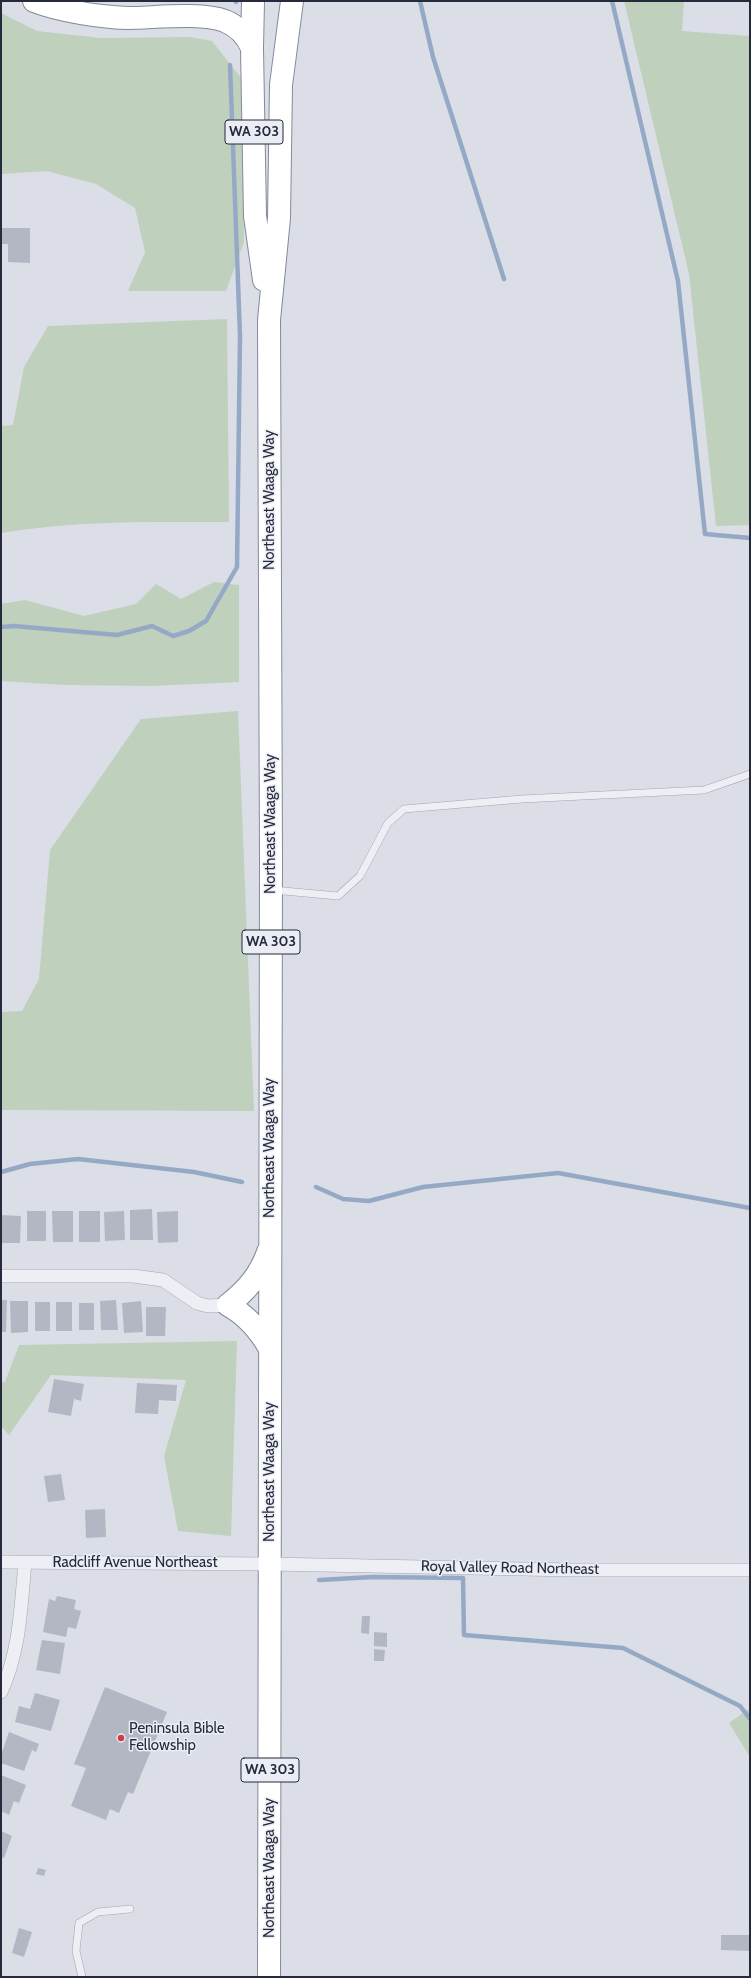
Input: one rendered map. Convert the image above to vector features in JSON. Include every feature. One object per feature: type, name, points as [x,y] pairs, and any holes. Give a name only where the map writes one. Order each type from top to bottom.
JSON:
[{"type":"highway","points":[[34,1],[50,7],[126,18],[195,17],[219,20],[237,28],[249,40],[252,48]]},
{"type":"highway","points":[[75,11],[125,1]]},
{"type":"highway","name":"WA 303","points":[[253,1],[252,48],[255,216],[269,320]]},
{"type":"highway","name":"WA 303","points":[[269,320],[279,218],[282,1]]},
{"type":"highway","points":[[281,85],[292,1]]},
{"type":"highway","name":"Northeast Waaga Way","points":[[269,320],[271,890],[269,1977]]},
{"type":"highway","points":[[270,1245],[263,1267],[253,1282],[228,1305],[252,1324],[262,1335],[270,1348]]},
{"type":"street","points":[[1,1276],[133,1276],[163,1280],[197,1303],[208,1306],[228,1305]]},
{"type":"street","name":"Radcliff Avenue Northeast","points":[[1,1562],[270,1564]]},
{"type":"street","points":[[1,1692],[7,1679],[17,1641],[25,1562]]},
{"type":"street","name":"Royal Valley Road Northeast","points":[[270,1564],[573,1570],[750,1570]]},
{"type":"lane","points":[[271,890],[338,896],[360,876],[388,823],[404,809],[522,799],[704,790],[750,774]]},
{"type":"lane","points":[[82,1977],[76,1951],[78,1923],[98,1912],[130,1909]]},
{"type":"green space","points":[[624,1],[684,1],[682,31],[750,36],[750,525],[716,526],[689,274]]},
{"type":"green space","points":[[1,13],[37,31],[101,38],[190,37],[212,41],[241,78],[244,242],[226,291],[128,291],[145,252],[135,208],[96,184],[47,171],[1,174]]},
{"type":"green space","points":[[227,319],[229,522],[143,522],[86,524],[1,533],[1,426],[13,425],[24,367],[48,326]]},
{"type":"green space","points":[[214,582],[239,585],[239,682],[151,686],[65,685],[1,681],[1,604],[25,600],[84,616],[136,604],[156,584],[181,599]]},
{"type":"green space","points":[[238,711],[254,1111],[1,1110],[1,1012],[22,1011],[39,979],[50,850],[141,719]]},
{"type":"green space","points":[[237,1341],[231,1536],[178,1531],[164,1456],[186,1380],[51,1375],[9,1435],[1,1426],[1,1382],[5,1382],[19,1345]]},
{"type":"green space","points":[[750,1708],[750,1757],[729,1723]]},
{"type":"building","points":[[1,228],[30,228],[30,263],[8,262],[8,244],[1,244]]},
{"type":"building","points":[[152,1209],[153,1240],[130,1240],[130,1210]]},
{"type":"building","points":[[27,1211],[46,1211],[46,1241],[27,1241]]},
{"type":"building","points":[[52,1211],[73,1211],[73,1242],[53,1242]]},
{"type":"building","points":[[79,1211],[100,1211],[100,1242],[79,1242]]},
{"type":"building","points":[[124,1211],[125,1240],[105,1241],[104,1212]]},
{"type":"building","points":[[178,1211],[178,1242],[158,1243],[157,1212]]},
{"type":"building","points":[[1,1215],[21,1216],[20,1243],[1,1243]]},
{"type":"building","points":[[1,1300],[7,1300],[6,1332],[1,1332]]},
{"type":"building","points":[[116,1300],[118,1330],[101,1330],[100,1301]]},
{"type":"building","points":[[10,1301],[28,1301],[28,1332],[11,1333]]},
{"type":"building","points":[[141,1301],[143,1332],[124,1333],[122,1303]]},
{"type":"building","points":[[35,1302],[50,1302],[50,1331],[35,1331]]},
{"type":"building","points":[[56,1302],[72,1302],[72,1331],[56,1331]]},
{"type":"building","points":[[79,1303],[94,1303],[94,1330],[79,1330]]},
{"type":"building","points":[[146,1307],[166,1307],[165,1336],[146,1336]]},
{"type":"building","points":[[54,1379],[84,1384],[81,1401],[74,1399],[71,1416],[48,1412]]},
{"type":"building","points":[[137,1383],[177,1385],[176,1401],[159,1400],[158,1414],[135,1413]]},
{"type":"building","points":[[61,1474],[65,1500],[48,1502],[44,1476]]},
{"type":"building","points":[[105,1509],[106,1537],[86,1538],[85,1510]]},
{"type":"building","points":[[57,1596],[76,1600],[74,1609],[81,1611],[76,1629],[68,1627],[66,1637],[43,1632],[49,1599],[55,1601]]},
{"type":"building","points":[[362,1616],[370,1616],[369,1634],[361,1633]]},
{"type":"building","points":[[374,1632],[387,1633],[387,1647],[374,1646]]},
{"type":"building","points":[[42,1640],[65,1643],[60,1674],[36,1670]]},
{"type":"building","points":[[374,1649],[385,1650],[384,1661],[374,1661]]},
{"type":"building","name":"Peninsula Bible Fellowship","points":[[105,1687],[167,1712],[133,1794],[128,1792],[119,1813],[110,1809],[106,1820],[71,1806],[86,1768],[74,1764]]},
{"type":"building","points":[[35,1693],[60,1700],[51,1731],[15,1722],[19,1706],[30,1709]]},
{"type":"building","points":[[9,1732],[39,1744],[36,1752],[32,1750],[24,1771],[1,1763],[1,1755]]},
{"type":"building","points":[[1,1775],[26,1785],[19,1803],[14,1801],[9,1815],[1,1811]]},
{"type":"building","points":[[1,1831],[12,1836],[4,1858],[1,1857]]},
{"type":"building","points":[[38,1868],[46,1870],[44,1876],[36,1874]]},
{"type":"building","points":[[19,1928],[32,1932],[24,1957],[12,1953]]},
{"type":"building","points":[[721,1935],[750,1935],[750,1951],[721,1950]]},
{"type":"waterway","points":[[420,1],[433,57],[504,279]]},
{"type":"waterway","points":[[612,1],[678,281],[705,534],[750,538]]},
{"type":"waterway","points":[[1,627],[14,626],[117,635],[152,626],[173,636],[189,631],[206,621],[237,567],[240,336],[230,65]]},
{"type":"waterway","points":[[1,1172],[30,1164],[78,1159],[194,1172],[242,1182]]},
{"type":"waterway","points":[[316,1187],[343,1199],[369,1201],[423,1187],[558,1173],[750,1208]]},
{"type":"waterway","points":[[319,1580],[373,1577],[463,1578],[464,1635],[623,1648],[740,1706],[750,1719]]},
{"type":"place","name":"Peninsula Bible Fellowship","points":[[121,1738]]}]
